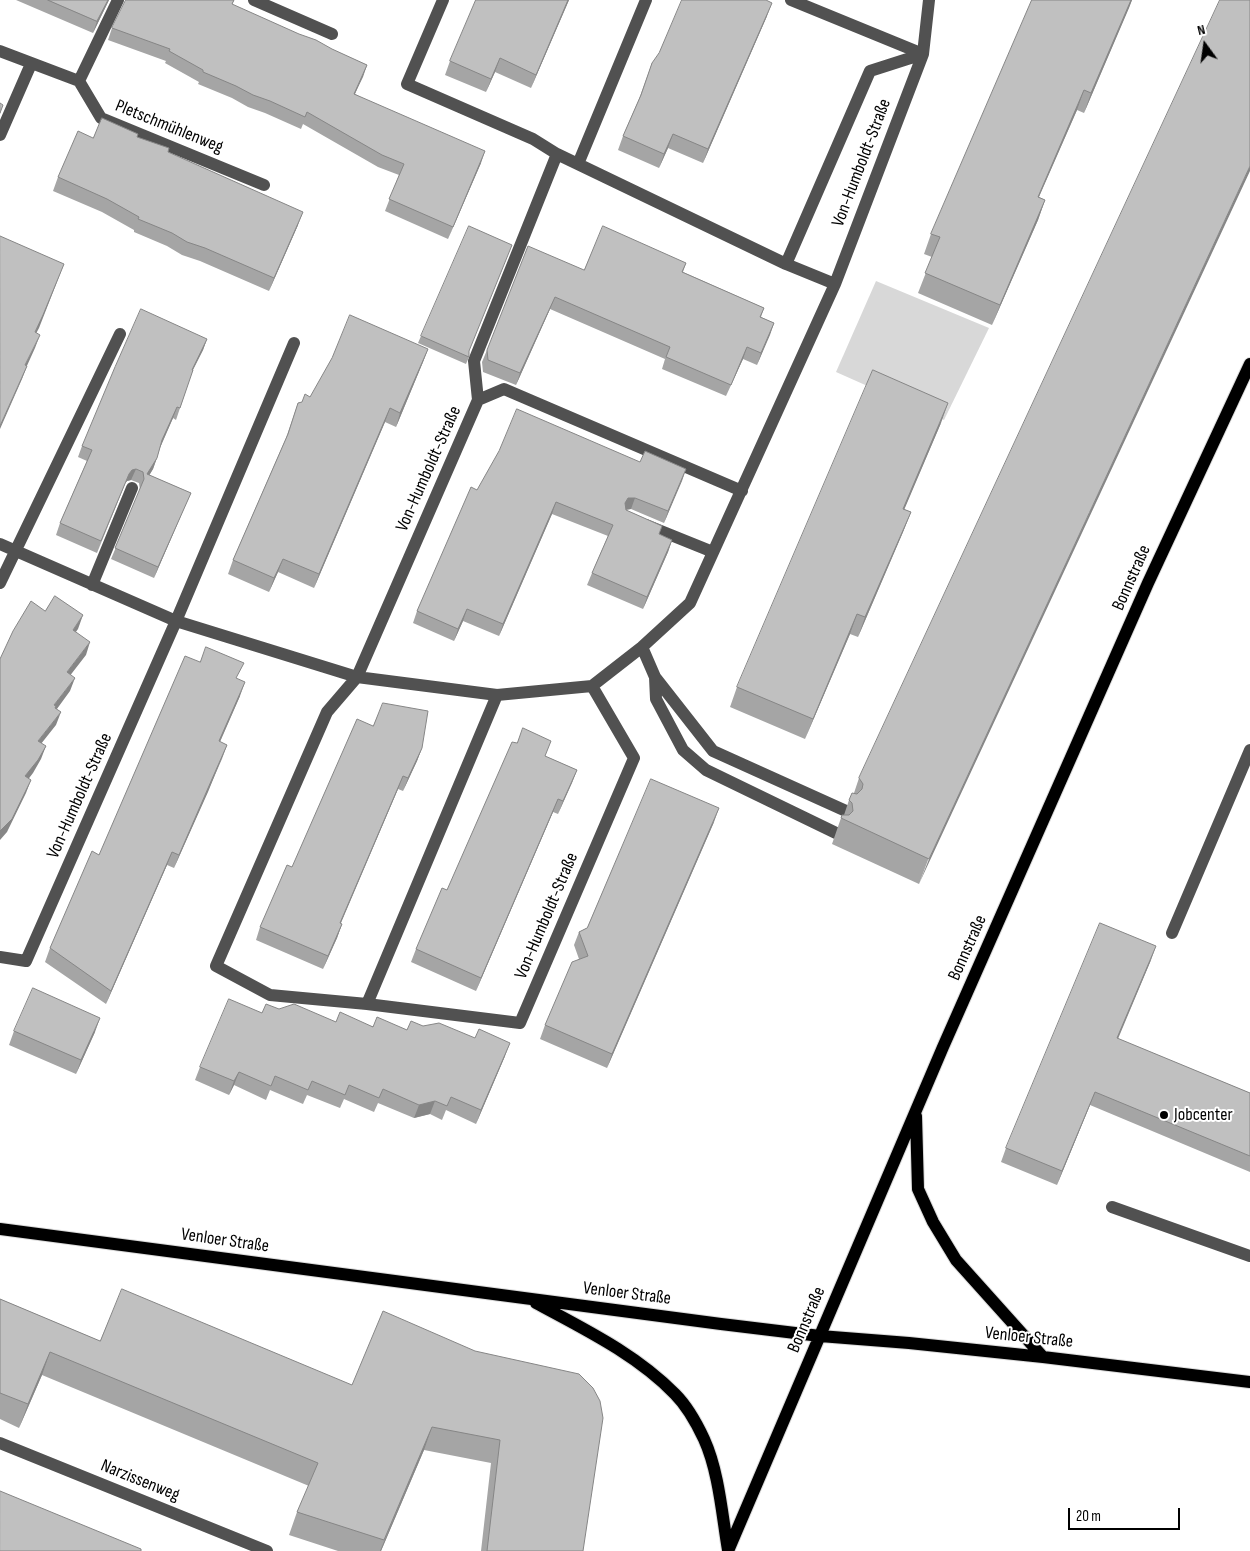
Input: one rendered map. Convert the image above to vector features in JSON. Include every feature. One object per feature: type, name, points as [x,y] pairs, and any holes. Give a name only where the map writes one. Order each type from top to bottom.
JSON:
[{"type":"main road","name":"Bonnstraße","points":[[728,1551],[916,1111],[1148,583],[1250,364]]},
{"type":"main road","points":[[916,1111],[918,1189],[932,1222],[956,1260],[1042,1357]]},
{"type":"main road","name":"Venloer Straße","points":[[0,1229],[820,1336],[910,1342],[1250,1382]]},
{"type":"main road","points":[[530,1299],[612,1345],[648,1370],[676,1395],[704,1439],[714,1469],[728,1551]]},
{"type":"street","points":[[0,52],[79,80],[118,0]]},
{"type":"street","points":[[254,0],[332,34]]},
{"type":"street","points":[[444,0],[408,84],[533,139],[557,154],[786,264],[835,284]]},
{"type":"street","points":[[578,164],[646,0]]},
{"type":"street","points":[[791,0],[923,54]]},
{"type":"street","name":"Von-Humboldt-Straße","points":[[742,491],[504,389],[478,400],[357,677],[327,712],[216,966],[270,995],[367,1004],[520,1023],[634,758],[592,686],[642,647],[690,603],[742,491],[835,284],[923,54],[929,0]]},
{"type":"street","points":[[786,264],[870,71],[923,54]]},
{"type":"street","points":[[0,136],[31,64]]},
{"type":"street","name":"Pletschmühlenweg","points":[[79,80],[101,118],[264,186]]},
{"type":"street","points":[[478,400],[474,361],[557,154]]},
{"type":"street","points":[[0,582],[120,334]]},
{"type":"street","name":"Von-Humboldt-Straße","points":[[0,957],[26,961],[176,621],[294,343]]},
{"type":"street","points":[[92,585],[132,488]]},
{"type":"street","points":[[636,521],[713,552]]},
{"type":"street","points":[[0,544],[176,621],[357,677],[496,695],[592,686]]},
{"type":"street","points":[[642,647],[655,677],[713,751],[846,811]]},
{"type":"street","points":[[655,677],[656,699],[683,750],[706,770],[836,833]]},
{"type":"street","points":[[367,1004],[496,695]]},
{"type":"street","points":[[1172,933],[1250,750]]},
{"type":"street","points":[[1112,1207],[1250,1256]]},
{"type":"street","name":"Narzissenweg","points":[[0,1443],[267,1551]]},
{"type":"shaded area","points":[[876,281],[989,328],[944,420],[836,372]]},
{"type":"building","points":[[48,0],[108,0],[97,21]]},
{"type":"building","points":[[126,0],[234,0],[232,4],[316,40],[367,65],[354,94],[485,151],[453,227],[389,199],[404,164],[382,155],[307,112],[305,117],[253,95],[203,72],[203,70],[169,51],[170,49],[112,28]]},
{"type":"building","points":[[476,0],[568,0],[536,75],[500,58],[491,79],[450,61]]},
{"type":"building","points":[[682,0],[766,0],[772,3],[708,149],[673,134],[664,154],[623,136],[641,95],[652,63],[659,53]]},
{"type":"building","points":[[1032,0],[1131,0],[1091,93],[1084,90],[1038,197],[1045,200],[1000,305],[925,273],[940,237],[931,234]]},
{"type":"building","points":[[1220,0],[1250,0],[1250,166],[929,859],[841,818],[842,815],[849,815],[853,811],[852,803],[849,800],[852,793],[857,794],[862,789],[863,784],[859,778]]},
{"type":"building","points":[[102,118],[138,134],[137,137],[169,148],[168,152],[303,212],[274,278],[187,242],[172,233],[138,219],[139,217],[107,199],[58,177],[78,131],[93,138]]},
{"type":"building","points":[[469,226],[512,245],[469,351],[469,357],[421,336]]},
{"type":"building","points":[[603,226],[686,263],[682,272],[764,308],[760,317],[774,323],[761,353],[747,347],[731,385],[666,357],[670,347],[555,297],[520,373],[488,360],[487,350],[528,246],[584,270]]},
{"type":"building","points":[[0,236],[64,264],[35,332],[40,335],[25,365],[27,366],[0,426]]},
{"type":"building","points":[[141,309],[207,339],[192,370],[180,408],[177,407],[162,440],[157,458],[147,474],[191,493],[158,567],[115,548],[144,479],[143,472],[136,469],[132,470],[129,474],[101,541],[60,523],[92,450],[82,446]]},
{"type":"building","points":[[350,315],[428,349],[400,413],[390,408],[319,574],[283,559],[274,578],[233,560],[288,434],[298,403],[302,402],[305,394],[310,397],[332,358]]},
{"type":"building","points":[[873,370],[948,403],[903,509],[911,512],[865,617],[857,614],[813,719],[737,687]]},
{"type":"building","points":[[517,409],[640,462],[645,451],[686,469],[668,511],[635,498],[628,498],[625,503],[626,510],[662,526],[659,534],[672,540],[647,597],[592,573],[613,525],[556,502],[503,624],[467,609],[458,629],[417,611],[471,487],[477,490],[499,451]]},
{"type":"building","points":[[55,596],[83,615],[73,630],[90,642],[67,672],[75,678],[54,705],[61,712],[38,741],[46,746],[25,776],[31,780],[12,819],[0,831],[0,659],[13,631],[31,601],[45,611]]},
{"type":"building","points":[[206,647],[244,663],[236,678],[245,682],[219,741],[227,745],[179,855],[172,852],[111,991],[50,948],[92,851],[99,855],[185,656],[200,662]]},
{"type":"building","points":[[383,703],[428,711],[422,748],[408,778],[403,776],[340,923],[342,924],[328,956],[260,927],[287,865],[292,867],[357,719],[373,726]]},
{"type":"building","points":[[523,728],[551,741],[545,756],[577,770],[563,801],[558,799],[481,978],[416,949],[442,888],[447,890],[512,742],[517,743]]},
{"type":"building","points":[[651,779],[719,808],[612,1054],[545,1025],[572,962],[588,956],[579,932],[587,928]]},
{"type":"building","points":[[1100,923],[1156,946],[1117,1038],[1250,1093],[1250,1156],[1095,1092],[1062,1171],[1006,1148]]},
{"type":"building","points":[[33,988],[100,1018],[81,1060],[14,1031]]},
{"type":"building","points":[[229,999],[262,1013],[266,1004],[279,1009],[294,1004],[336,1022],[340,1012],[373,1027],[377,1017],[407,1030],[411,1021],[423,1026],[439,1023],[475,1038],[479,1029],[510,1043],[481,1110],[451,1097],[447,1106],[435,1101],[419,1105],[383,1089],[379,1098],[349,1085],[345,1095],[312,1081],[308,1090],[275,1076],[271,1086],[239,1072],[234,1081],[200,1067]]},
{"type":"building","points":[[122,1289],[352,1385],[383,1311],[475,1351],[579,1374],[593,1388],[600,1401],[603,1418],[583,1551],[487,1551],[500,1440],[432,1427],[384,1540],[297,1512],[318,1463],[50,1352],[28,1404],[0,1393],[0,1299],[100,1341]]},
{"type":"building","points":[[0,1491],[141,1549],[141,1551],[0,1551]]},
{"type":"place","name":"Jobcenter","points":[[1164,1115]]}]
